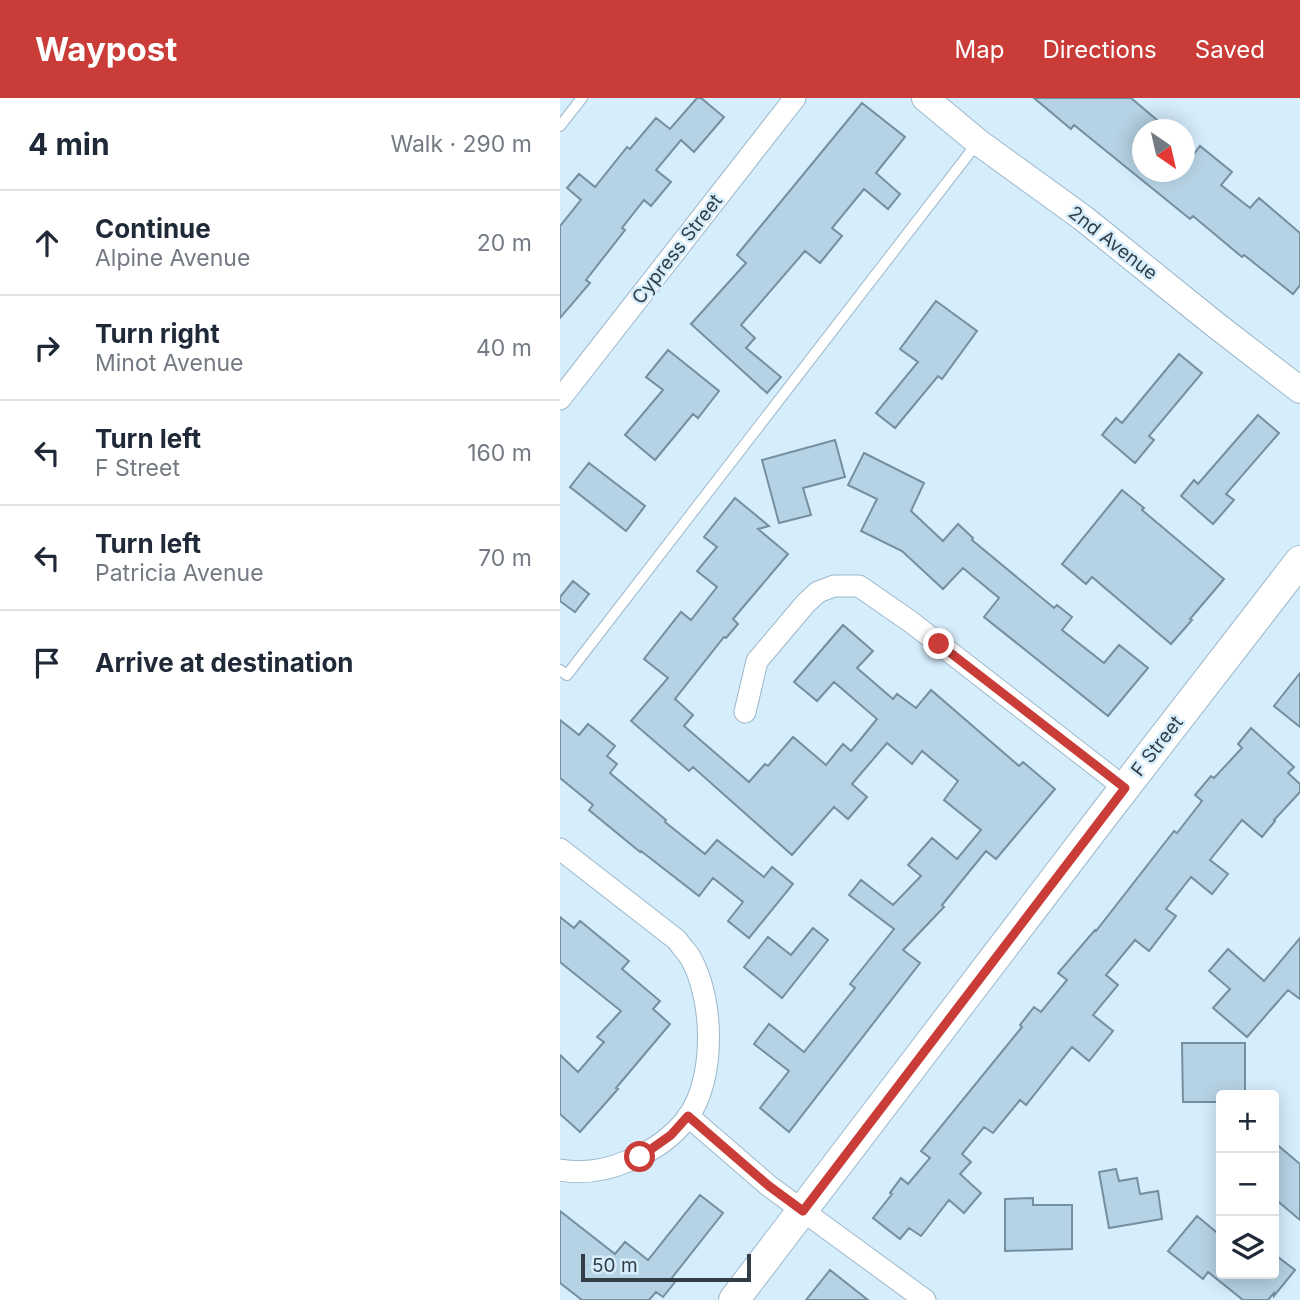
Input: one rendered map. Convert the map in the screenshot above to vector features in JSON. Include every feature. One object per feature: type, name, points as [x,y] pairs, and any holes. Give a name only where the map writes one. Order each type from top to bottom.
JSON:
[{"type":"main road","name":"F Street","points":[[734,1300],[1300,561]]},
{"type":"street","name":"Cypress Street","points":[[560,399],[795,98]]},
{"type":"street","name":"2nd Avenue","points":[[925,98],[978,142],[1083,218],[1300,390]]},
{"type":"street","points":[[745,712],[758,661],[806,603],[818,592],[834,586],[859,586],[911,622],[1125,788]]},
{"type":"street","points":[[560,849],[677,940],[691,958],[704,999],[708,1042],[703,1081],[697,1099],[688,1116],[671,1135],[640,1157],[604,1169],[560,1170]]},
{"type":"street","points":[[688,1116],[769,1186],[925,1300]]},
{"type":"lane","points":[[560,126],[582,98]]},
{"type":"lane","points":[[560,670],[567,675],[978,142]]},
{"type":"building","points":[[697,98],[701,98],[724,117],[694,152],[681,140],[656,170],[671,182],[651,206],[644,200],[622,228],[625,230],[586,280],[590,283],[560,318],[560,226],[581,200],[567,188],[579,174],[595,187],[627,147],[630,149],[656,118],[670,129]]},
{"type":"building","points":[[1034,98],[1131,98],[1156,119],[1132,119],[1132,172],[1074,125],[1071,129]]},
{"type":"building","points":[[862,103],[905,137],[876,173],[900,194],[888,209],[864,189],[832,228],[842,236],[820,263],[805,251],[741,325],[755,338],[746,348],[781,377],[767,393],[691,324],[746,263],[737,255]]},
{"type":"building","points":[[1200,146],[1232,172],[1221,185],[1250,208],[1259,198],[1300,233],[1300,285],[1293,294],[1244,255],[1242,257],[1193,216],[1190,219],[1144,182],[1195,182],[1195,153]]},
{"type":"building","points":[[936,301],[977,331],[942,379],[938,376],[895,428],[876,413],[918,362],[900,349]]},
{"type":"building","points":[[668,350],[719,391],[698,418],[693,414],[655,460],[625,435],[663,390],[646,377]]},
{"type":"building","points":[[1179,354],[1202,373],[1149,436],[1154,440],[1135,463],[1102,435],[1116,418],[1122,423]]},
{"type":"building","points":[[1258,415],[1279,433],[1226,494],[1234,500],[1213,524],[1181,496],[1194,480],[1198,484]]},
{"type":"building","points":[[835,440],[845,477],[803,488],[811,515],[779,523],[762,460]]},
{"type":"building","points":[[864,453],[924,483],[911,511],[943,541],[958,524],[972,540],[1054,608],[1057,605],[1072,617],[1062,630],[1104,663],[1119,645],[1148,668],[1108,716],[984,617],[999,598],[963,568],[943,589],[902,551],[861,531],[877,499],[848,485]]},
{"type":"building","points":[[589,463],[645,506],[626,531],[570,487]]},
{"type":"building","points":[[1122,490],[1224,579],[1171,644],[1092,577],[1086,584],[1062,564]]},
{"type":"building","points":[[735,498],[769,526],[758,529],[788,554],[733,619],[738,624],[724,637],[675,699],[693,715],[684,726],[749,782],[765,764],[768,766],[793,737],[826,765],[843,744],[851,751],[877,719],[834,682],[817,701],[794,682],[843,625],[873,651],[857,668],[893,699],[897,694],[916,708],[931,690],[1019,766],[1023,762],[1055,789],[996,859],[986,851],[942,905],[944,907],[903,950],[920,963],[789,1132],[760,1108],[789,1071],[754,1044],[769,1024],[804,1052],[855,988],[850,984],[894,929],[849,895],[861,880],[893,905],[921,876],[908,865],[932,838],[957,859],[981,830],[944,800],[958,781],[922,751],[912,764],[887,743],[852,784],[867,797],[848,819],[834,807],[792,855],[693,767],[689,771],[631,721],[668,678],[644,659],[681,612],[691,620],[717,587],[697,571],[717,547],[704,537]]},
{"type":"building","points":[[573,581],[589,594],[575,612],[560,601],[560,597]]},
{"type":"building","points":[[1300,673],[1300,727],[1274,706]]},
{"type":"building","points":[[560,720],[579,735],[588,724],[615,746],[607,756],[617,764],[610,773],[705,854],[717,840],[764,877],[772,867],[793,884],[749,938],[728,921],[743,902],[713,878],[699,896],[589,810],[593,805],[560,778]]},
{"type":"building","points":[[1251,728],[1294,767],[1288,773],[1300,784],[1300,792],[1262,837],[1242,820],[1210,860],[1228,874],[1212,894],[1191,877],[1166,909],[1176,916],[1149,951],[1135,940],[1106,975],[1118,985],[1093,1015],[1113,1031],[1089,1061],[1072,1047],[1026,1105],[1020,1100],[993,1133],[984,1127],[962,1154],[971,1162],[960,1174],[981,1193],[964,1213],[949,1200],[921,1236],[909,1228],[900,1239],[873,1218],[892,1194],[890,1193],[901,1178],[908,1184],[930,1158],[921,1151],[1022,1027],[1020,1025],[1034,1007],[1041,1012],[1067,980],[1058,973],[1096,931],[1174,831],[1177,833],[1202,801],[1195,795],[1211,776],[1214,778],[1242,748],[1238,744]]},
{"type":"building","points":[[560,917],[574,928],[580,921],[629,961],[622,969],[660,1001],[653,1009],[670,1024],[580,1132],[560,1114],[560,1055],[578,1072],[604,1042],[597,1037],[621,1011],[560,962]]},
{"type":"building","points":[[813,928],[828,940],[782,998],[744,967],[768,937],[791,955]]},
{"type":"building","points":[[1300,938],[1300,999],[1288,990],[1247,1037],[1213,1008],[1230,989],[1209,971],[1228,949],[1264,981]]},
{"type":"building","points":[[1182,1043],[1245,1043],[1245,1090],[1216,1090],[1216,1102],[1183,1102]]},
{"type":"building","points":[[1279,1146],[1300,1164],[1300,1220],[1279,1202]]},
{"type":"building","points":[[1116,1169],[1119,1181],[1137,1178],[1140,1194],[1158,1191],[1162,1219],[1109,1228],[1099,1172]]},
{"type":"building","points":[[700,1195],[723,1213],[671,1279],[675,1282],[663,1297],[656,1292],[649,1300],[582,1300],[560,1283],[560,1211],[615,1254],[625,1242],[648,1260]]},
{"type":"building","points":[[1033,1198],[1033,1205],[1072,1205],[1072,1249],[1005,1251],[1005,1199]]},
{"type":"building","points":[[1197,1216],[1216,1232],[1216,1278],[1208,1272],[1203,1279],[1168,1251]]},
{"type":"building","points":[[1279,1258],[1295,1270],[1268,1300],[1243,1300],[1217,1279],[1279,1279]]},
{"type":"building","points":[[830,1270],[868,1300],[806,1300]]},
{"type":"route","points":[[640,1157],[671,1135],[688,1116],[769,1186],[803,1211],[1125,788],[939,644]]}]
